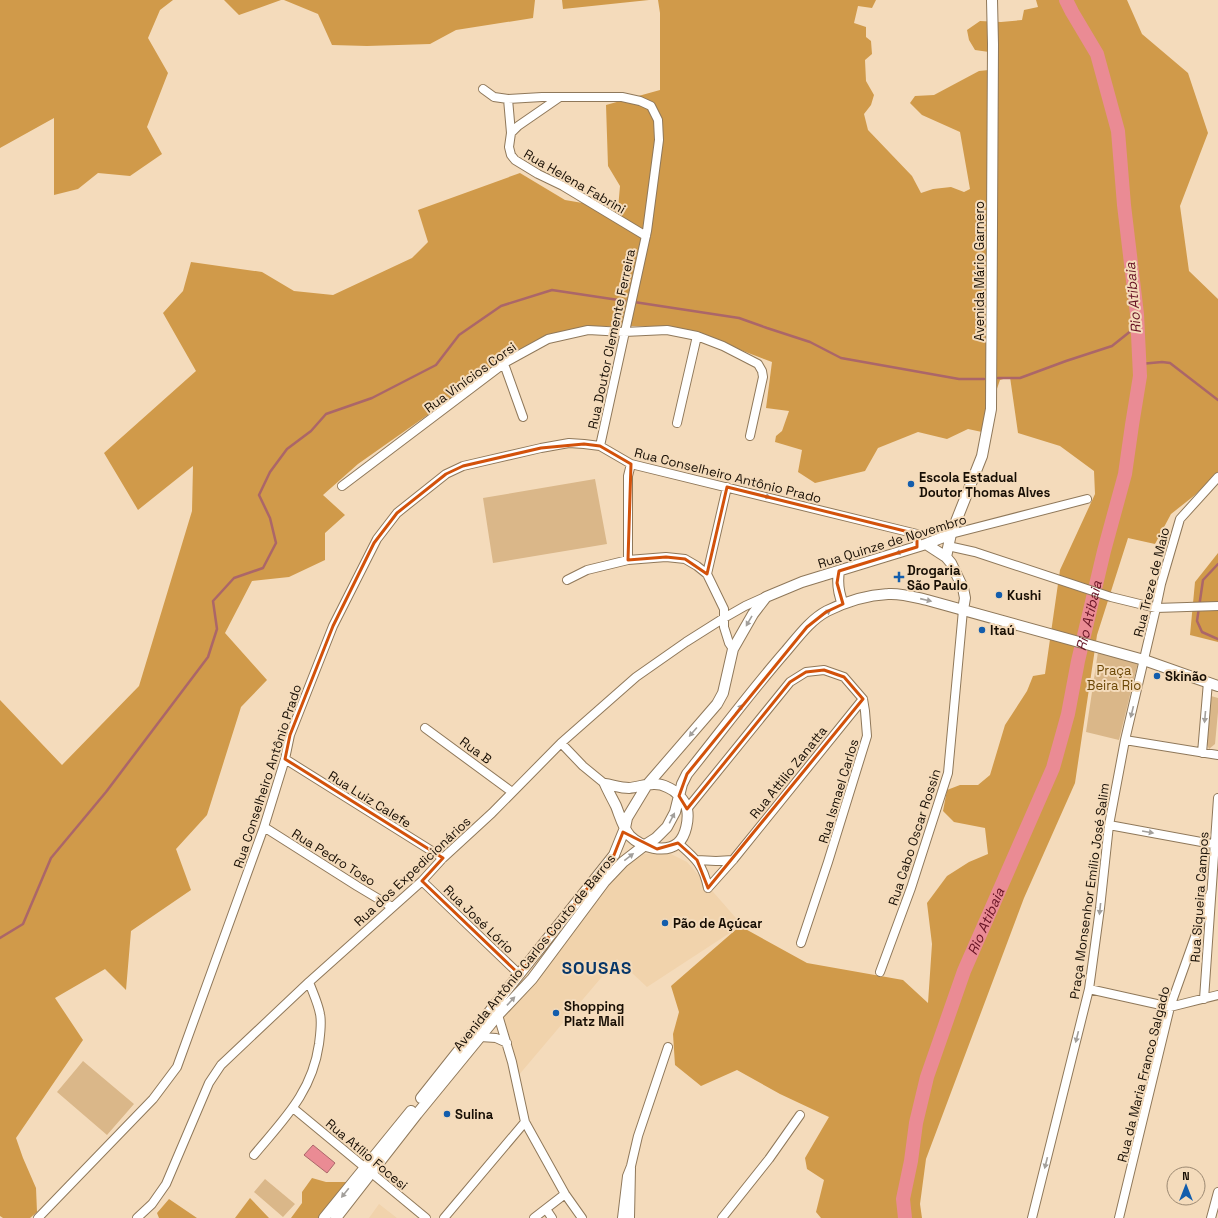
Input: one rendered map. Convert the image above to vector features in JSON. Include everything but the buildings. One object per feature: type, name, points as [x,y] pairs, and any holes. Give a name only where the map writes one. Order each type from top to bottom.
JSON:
[{"type":"main road","name":"Avenida Mário Garnero","points":[[946,557],[951,534],[982,456],[992,409],[992,0]]},
{"type":"main road","name":"Rua Quinze de Novembro","points":[[733,649],[753,614],[766,597],[802,582],[922,546],[951,534]]},
{"type":"main road","points":[[922,546],[946,557],[951,563],[963,588],[965,598],[963,610]]},
{"type":"main road","points":[[839,570],[837,583],[839,595],[843,604]]},
{"type":"main road","name":"Avenida Antônio Carlos Couto de Barros","points":[[324,1218],[368,1169],[498,1015],[532,979],[605,881],[623,862],[656,838],[667,827],[675,812],[682,784],[687,774],[770,669],[808,627],[826,612],[843,604],[888,594],[927,600],[1144,660],[1218,686]]},
{"type":"main road","name":"Avenida Antônio Carlos Couto de Barros","points":[[336,1218],[368,1169],[426,1093],[614,855],[631,809],[647,785],[716,704],[723,693],[733,649]]},
{"type":"main road","points":[[605,784],[628,788],[659,784],[668,787],[679,796],[687,808],[687,825],[678,843],[657,849],[645,845],[631,836],[625,828],[605,784]]},
{"type":"street","points":[[482,88],[494,97],[508,99],[536,97],[622,96],[651,106],[658,120],[659,140],[646,236]]},
{"type":"street","points":[[511,133],[518,126],[560,97]]},
{"type":"street","name":"Rua Helena Fabrini","points":[[508,99],[511,133],[509,147],[514,160],[538,174],[564,186],[646,236]]},
{"type":"street","name":"Rua Doutor Clemente Ferreira","points":[[600,446],[646,236]]},
{"type":"street","name":"Rua Vinícios Corsi","points":[[342,486],[504,364],[548,339],[588,330],[624,332],[667,330],[697,336],[723,346],[758,364],[762,371],[763,377],[750,436]]},
{"type":"street","points":[[677,423],[697,336]]},
{"type":"street","points":[[504,364],[523,417]]},
{"type":"street","name":"Rua Conselheiro Antônio Prado","points":[[38,1218],[153,1099],[177,1067],[264,827],[285,759],[290,735],[333,626],[374,543],[397,513],[446,474],[463,466],[541,448],[569,443],[600,446],[631,464],[917,534],[922,546]]},
{"type":"street","points":[[628,560],[628,476],[631,464]]},
{"type":"street","name":"Rua Treze de Maio","points":[[1144,660],[1161,584],[1180,519],[1218,477]]},
{"type":"street","points":[[707,574],[727,487]]},
{"type":"street","name":"Rua Quinze de Novembro","points":[[951,534],[1087,499]]},
{"type":"street","points":[[948,546],[975,552],[1111,597],[1156,608],[1218,606]]},
{"type":"street","points":[[566,580],[587,570],[628,560],[666,556],[685,560],[697,566],[707,574],[724,609],[724,627],[729,643],[733,649]]},
{"type":"street","name":"Rua dos Expedicionários","points":[[137,1218],[152,1204],[166,1184],[209,1083],[221,1065],[309,982],[422,881],[443,858],[492,813],[561,743],[636,677],[686,642],[724,618],[745,606],[766,597]]},
{"type":"street","name":"Rua Cabo Oscar Rossin","points":[[880,972],[911,888],[948,773],[963,610]]},
{"type":"street","name":"Praça Monsenhor Emílio José Salim","points":[[1032,1218],[1089,989],[1109,825],[1125,740],[1144,660]]},
{"type":"street","points":[[687,808],[790,682],[806,672],[824,670],[844,677],[863,699]]},
{"type":"street","points":[[1202,752],[1208,682]]},
{"type":"street","name":"Rua Attilio Zanatta","points":[[697,860],[705,875],[708,888],[733,860],[863,699]]},
{"type":"street","name":"Rua Ismael Carlos","points":[[801,943],[867,736],[863,699]]},
{"type":"street","name":"Rua B","points":[[425,728],[512,792]]},
{"type":"street","points":[[1125,740],[1218,755]]},
{"type":"street","points":[[561,743],[583,766],[605,784]]},
{"type":"street","name":"Rua Luiz Calefe","points":[[285,759],[443,858]]},
{"type":"street","name":"Rua Siqueira Campos","points":[[1204,999],[1211,892],[1216,844],[1218,798]]},
{"type":"street","points":[[1109,825],[1216,844]]},
{"type":"street","name":"Rua Pedro Toso","points":[[264,827],[392,907]]},
{"type":"street","points":[[678,843],[697,860],[733,860]]},
{"type":"street","name":"Rua José Lório","points":[[422,881],[519,974]]},
{"type":"street","name":"Rua da Maria Franco Salgado","points":[[1119,1218],[1170,1007],[1211,892]]},
{"type":"street","points":[[254,1155],[294,1108],[312,1074],[320,1036],[320,1015],[309,982]]},
{"type":"street","points":[[1089,989],[1170,1007],[1218,995]]},
{"type":"street","points":[[498,1015],[507,1043],[525,1122],[564,1194],[582,1218]]},
{"type":"street","points":[[480,1037],[496,1038],[507,1043]]},
{"type":"street","points":[[622,1218],[626,1176],[631,1166],[638,1136],[668,1047]]},
{"type":"street","name":"Rua Atílio Focesi","points":[[294,1108],[426,1218]]},
{"type":"street","points":[[722,1218],[769,1159],[800,1115]]},
{"type":"street","points":[[444,1218],[525,1122]]},
{"type":"street","points":[[630,1218],[631,1166]]},
{"type":"street","points":[[1211,1218],[1218,1192]]},
{"type":"street","points":[[534,1218],[564,1194]]},
{"type":"street","points":[[727,1218],[735,1202]]},
{"type":"street","points":[[546,1209],[552,1218]]},
{"type":"highlighted area","points":[[584,444],[600,446],[631,464],[628,560],[666,557],[685,559],[707,574],[727,487],[917,534],[917,547],[839,571],[837,583],[843,604],[826,612],[807,627],[687,774],[679,796],[687,809],[790,682],[806,672],[824,670],[844,677],[863,699],[708,888],[697,860],[678,843],[657,849],[623,832],[614,855],[519,974],[422,881],[443,858],[285,759],[290,735],[333,626],[374,543],[397,513],[446,474],[463,466],[541,448]]},
{"type":"shaded area","points":[[0,0],[173,0],[160,10],[148,38],[168,73],[147,127],[162,154],[130,176],[98,173],[78,189],[54,195],[54,118],[0,148]]},
{"type":"shaded area","points":[[224,0],[281,0],[239,15]]},
{"type":"shaded area","points":[[284,0],[535,0],[533,18],[456,30],[430,44],[367,46],[332,45],[318,14]]},
{"type":"shaded area","points":[[562,0],[649,0],[563,9]]},
{"type":"shaded area","points":[[658,0],[876,0],[872,8],[858,6],[854,23],[866,27],[866,37],[871,41],[872,54],[865,60],[866,81],[874,95],[871,105],[864,114],[868,130],[912,176],[921,193],[933,189],[951,187],[964,192],[970,189],[960,132],[922,115],[910,103],[915,96],[934,95],[979,71],[989,70],[989,52],[975,50],[969,40],[967,30],[980,21],[1001,22],[1022,20],[1024,10],[1038,7],[1036,0],[1127,0],[1142,34],[1188,73],[1208,133],[1180,206],[1189,271],[1218,299],[1218,472],[1195,495],[1171,514],[1155,544],[1128,538],[1097,635],[1075,783],[1024,898],[926,1159],[920,1204],[922,1218],[821,1218],[816,1212],[824,1180],[807,1169],[805,1158],[829,1117],[780,1094],[737,1070],[701,1086],[675,1065],[673,1034],[679,1012],[671,986],[740,926],[807,963],[903,980],[928,1003],[932,944],[927,903],[947,876],[969,862],[988,854],[985,828],[954,822],[943,811],[947,790],[960,785],[978,785],[990,775],[1005,725],[1027,691],[1033,676],[1045,674],[1060,570],[1095,494],[1094,471],[1060,446],[1018,433],[1010,377],[1000,380],[982,432],[968,429],[947,439],[918,432],[878,448],[865,471],[815,483],[798,472],[802,450],[775,442],[776,436],[782,431],[789,411],[766,408],[772,362],[704,336],[668,326],[589,326],[549,335],[506,357],[358,464],[323,495],[345,515],[325,533],[325,560],[289,577],[252,581],[225,633],[267,680],[241,707],[207,815],[176,849],[191,890],[131,931],[126,990],[105,969],[55,998],[83,1040],[16,1138],[36,1188],[37,1212],[30,1218],[3,1218],[0,1216],[0,700],[62,765],[139,686],[192,511],[193,466],[138,510],[104,453],[196,371],[163,313],[183,291],[191,262],[262,272],[294,291],[333,295],[412,258],[428,242],[418,210],[520,173],[565,200],[618,209],[620,186],[608,166],[606,105],[660,90],[660,13]]},
{"type":"shaded area","points":[[1218,553],[1218,642],[1190,635],[1195,582]]},
{"type":"shaded area","points":[[669,853],[687,862],[742,925],[647,987],[617,959],[518,1076],[501,1016],[598,895],[639,854]]},
{"type":"shaded area","points":[[313,1145],[335,1163],[327,1173],[304,1155]]},
{"type":"shaded area","points":[[312,1178],[326,1182],[349,1182],[319,1218],[291,1218],[302,1203],[302,1192]]},
{"type":"shaded area","points":[[250,1198],[269,1218],[235,1218]]},
{"type":"shaded area","points":[[169,1199],[197,1218],[159,1218],[157,1213]]},
{"type":"shaded area","points":[[379,1204],[397,1218],[369,1218]]},
{"type":"green space","points":[[595,479],[607,544],[493,563],[483,498]]},
{"type":"green space","name":"Praça Beira Rio","points":[[1098,652],[1138,662],[1119,740],[1086,732]]},
{"type":"green space","points":[[1211,696],[1218,698],[1218,712],[1215,744],[1209,749],[1206,742]]},
{"type":"green space","points":[[83,1061],[134,1104],[107,1135],[57,1092]]},
{"type":"green space","points":[[265,1179],[295,1204],[283,1217],[254,1192]]},
{"type":"waterway","name":"Rio Atibaia","points":[[905,1218],[903,1199],[911,1161],[916,1123],[927,1077],[964,971],[1053,768],[1068,714],[1078,661],[1104,551],[1125,474],[1140,376],[1137,314],[1124,205],[1118,131],[1097,54],[1066,0]]},
{"type":"waterway","points":[[0,938],[23,924],[51,858],[106,792],[208,657],[217,629],[213,601],[234,578],[263,568],[276,543],[270,518],[259,495],[270,472],[287,449],[311,431],[326,414],[372,398],[436,365],[459,335],[501,306],[552,290],[625,301]]},
{"type":"waterway","points":[[634,302],[739,318],[810,342],[841,358],[959,379],[984,379]]},
{"type":"waterway","points":[[998,378],[1020,378],[1112,346],[1137,326]]},
{"type":"waterway","points":[[1140,364],[1162,362],[1170,363],[1218,400]]},
{"type":"waterway","points":[[1218,564],[1203,580],[1197,621],[1202,632],[1218,639]]},
{"type":"place","name":"Escola Estadual Doutor Thomas Alves","points":[[911,484]]},
{"type":"place","name":"Drogaria São Paulo","points":[[899,577]]},
{"type":"place","name":"Kushi","points":[[999,595]]},
{"type":"place","name":"Itaú","points":[[982,630]]},
{"type":"place","name":"Skinão","points":[[1157,676]]},
{"type":"place","name":"Pão de Açúcar","points":[[665,923]]},
{"type":"place","name":"Shopping Platz Mall","points":[[556,1013]]},
{"type":"place","name":"Sulina","points":[[447,1114]]},
{"type":"district","name":"SOUSAS","points":[[597,968]]}]
